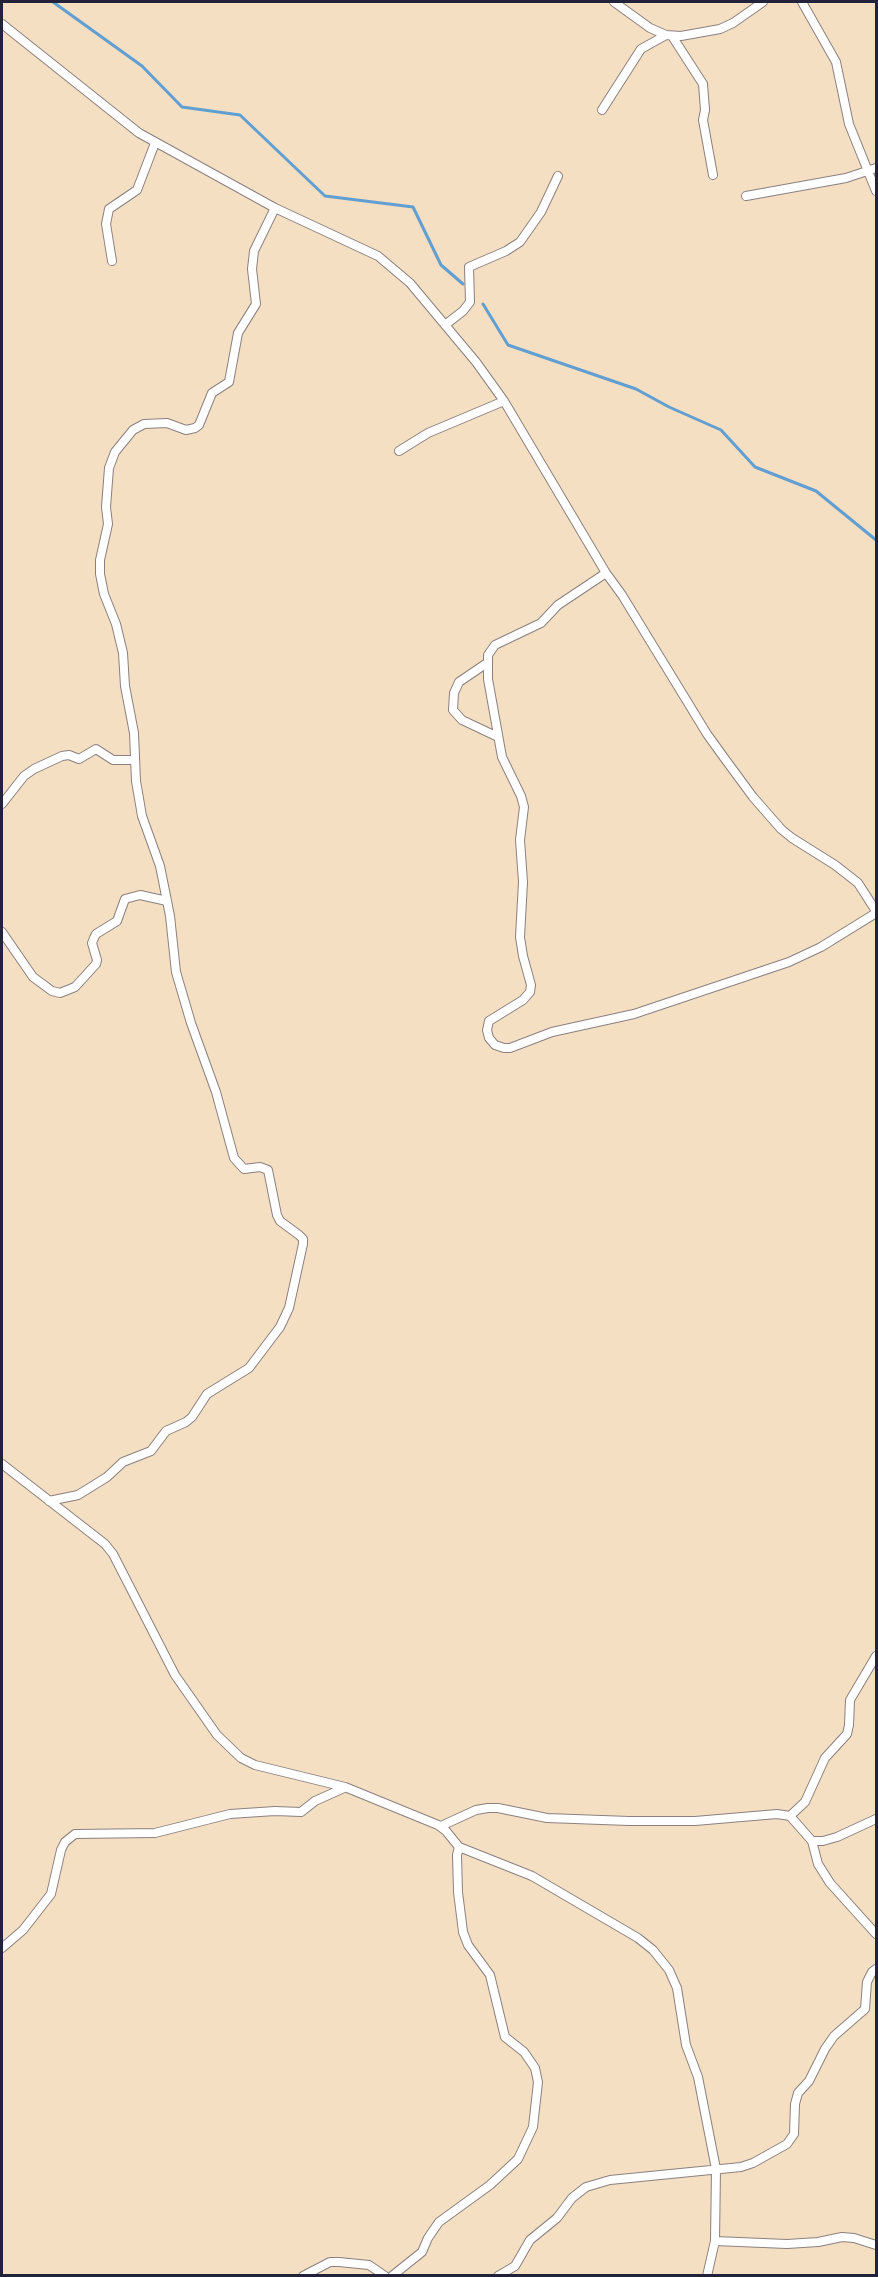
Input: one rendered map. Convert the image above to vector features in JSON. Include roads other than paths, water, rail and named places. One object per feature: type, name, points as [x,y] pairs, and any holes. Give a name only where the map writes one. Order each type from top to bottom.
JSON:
[{"type":"street","points":[[614,2],[650,28],[669,35],[702,84],[705,110],[703,120],[713,175]]},
{"type":"street","points":[[602,110],[641,49],[669,35],[720,29],[733,23],[763,2]]},
{"type":"street","points":[[802,2],[836,62],[849,124],[876,191]]},
{"type":"street","points":[[2,24],[121,120],[155,143],[275,208],[378,256],[410,283],[476,362],[504,401],[606,573],[707,734],[753,797],[792,838],[836,865],[858,884],[876,912],[821,947],[769,970],[634,1014],[552,1032],[510,1048],[504,1048],[489,1038],[487,1030],[489,1021],[523,1000],[530,992],[531,985],[520,937],[524,882],[520,840],[524,807],[517,786],[505,766],[487,663],[491,649],[495,645],[541,623],[558,605],[606,573]]},
{"type":"street","points":[[112,261],[105,224],[109,209],[137,190],[155,143]]},
{"type":"street","points":[[746,196],[868,172],[876,168]]},
{"type":"street","points":[[445,325],[463,311],[470,302],[469,267],[506,251],[520,242],[541,212],[558,176]]},
{"type":"street","points":[[49,1501],[78,1495],[107,1477],[123,1462],[151,1451],[166,1431],[192,1417],[207,1394],[249,1368],[280,1327],[289,1308],[303,1244],[303,1239],[280,1221],[277,1215],[268,1170],[260,1167],[244,1169],[234,1158],[216,1092],[199,1049],[178,982],[170,916],[158,860],[142,816],[132,721],[120,640],[101,584],[100,560],[108,524],[106,507],[109,468],[115,452],[133,430],[144,424],[167,423],[186,430],[195,428],[199,425],[212,393],[229,382],[238,333],[256,304],[252,269],[254,250],[275,208]]},
{"type":"street","points":[[399,450],[428,433],[504,401]]},
{"type":"street","points":[[487,663],[459,682],[452,706],[456,715],[498,736]]},
{"type":"street","points":[[2,804],[24,776],[34,768],[62,756],[69,755],[79,759],[96,748],[113,760],[135,760]]},
{"type":"street","points":[[2,932],[33,977],[52,991],[60,993],[75,987],[96,964],[96,954],[92,943],[94,938],[96,934],[117,921],[125,899],[140,895],[166,901]]},
{"type":"street","points":[[2,1464],[105,1544],[113,1554],[175,1675],[217,1735],[241,1758],[255,1765],[345,1787],[441,1826],[459,1847],[532,1876],[638,1938],[653,1950],[669,1970],[677,1988],[686,2045],[698,2078],[716,2169],[715,2241],[708,2276]]},
{"type":"street","points":[[790,1816],[805,1802],[825,1758],[847,1734],[850,1700],[876,1656]]},
{"type":"street","points":[[2,1948],[23,1930],[51,1894],[61,1850],[65,1842],[75,1834],[155,1833],[230,1814],[301,1812],[324,1795],[345,1787]]},
{"type":"street","points":[[441,1826],[476,1810],[488,1808],[547,1818],[629,1821],[695,1821],[777,1814],[790,1816],[812,1841],[818,1864],[830,1883],[876,1934]]},
{"type":"street","points":[[812,1841],[837,1837],[876,1819]]},
{"type":"street","points":[[392,2276],[422,2252],[439,2222],[490,2185],[518,2159],[533,2127],[538,2076],[531,2060],[506,2037],[490,1975],[468,1945],[458,1892],[457,1855],[459,1847]]},
{"type":"street","points":[[498,2276],[515,2266],[530,2240],[556,2218],[572,2198],[586,2187],[610,2180],[746,2166],[774,2152],[789,2141],[794,2134],[795,2104],[798,2094],[809,2081],[834,2036],[865,2009],[867,1982],[876,1969]]},
{"type":"street","points":[[715,2241],[787,2244],[818,2242],[842,2237],[876,2245]]},
{"type":"street","points":[[303,2276],[322,2265],[339,2262],[369,2265],[385,2276]]},
{"type":"waterway","points":[[53,2],[142,66],[182,107],[240,115],[325,196],[413,207],[441,265],[463,284]]},
{"type":"waterway","points":[[483,304],[508,345],[636,389],[669,407],[721,430],[755,467],[816,491],[876,540]]}]
